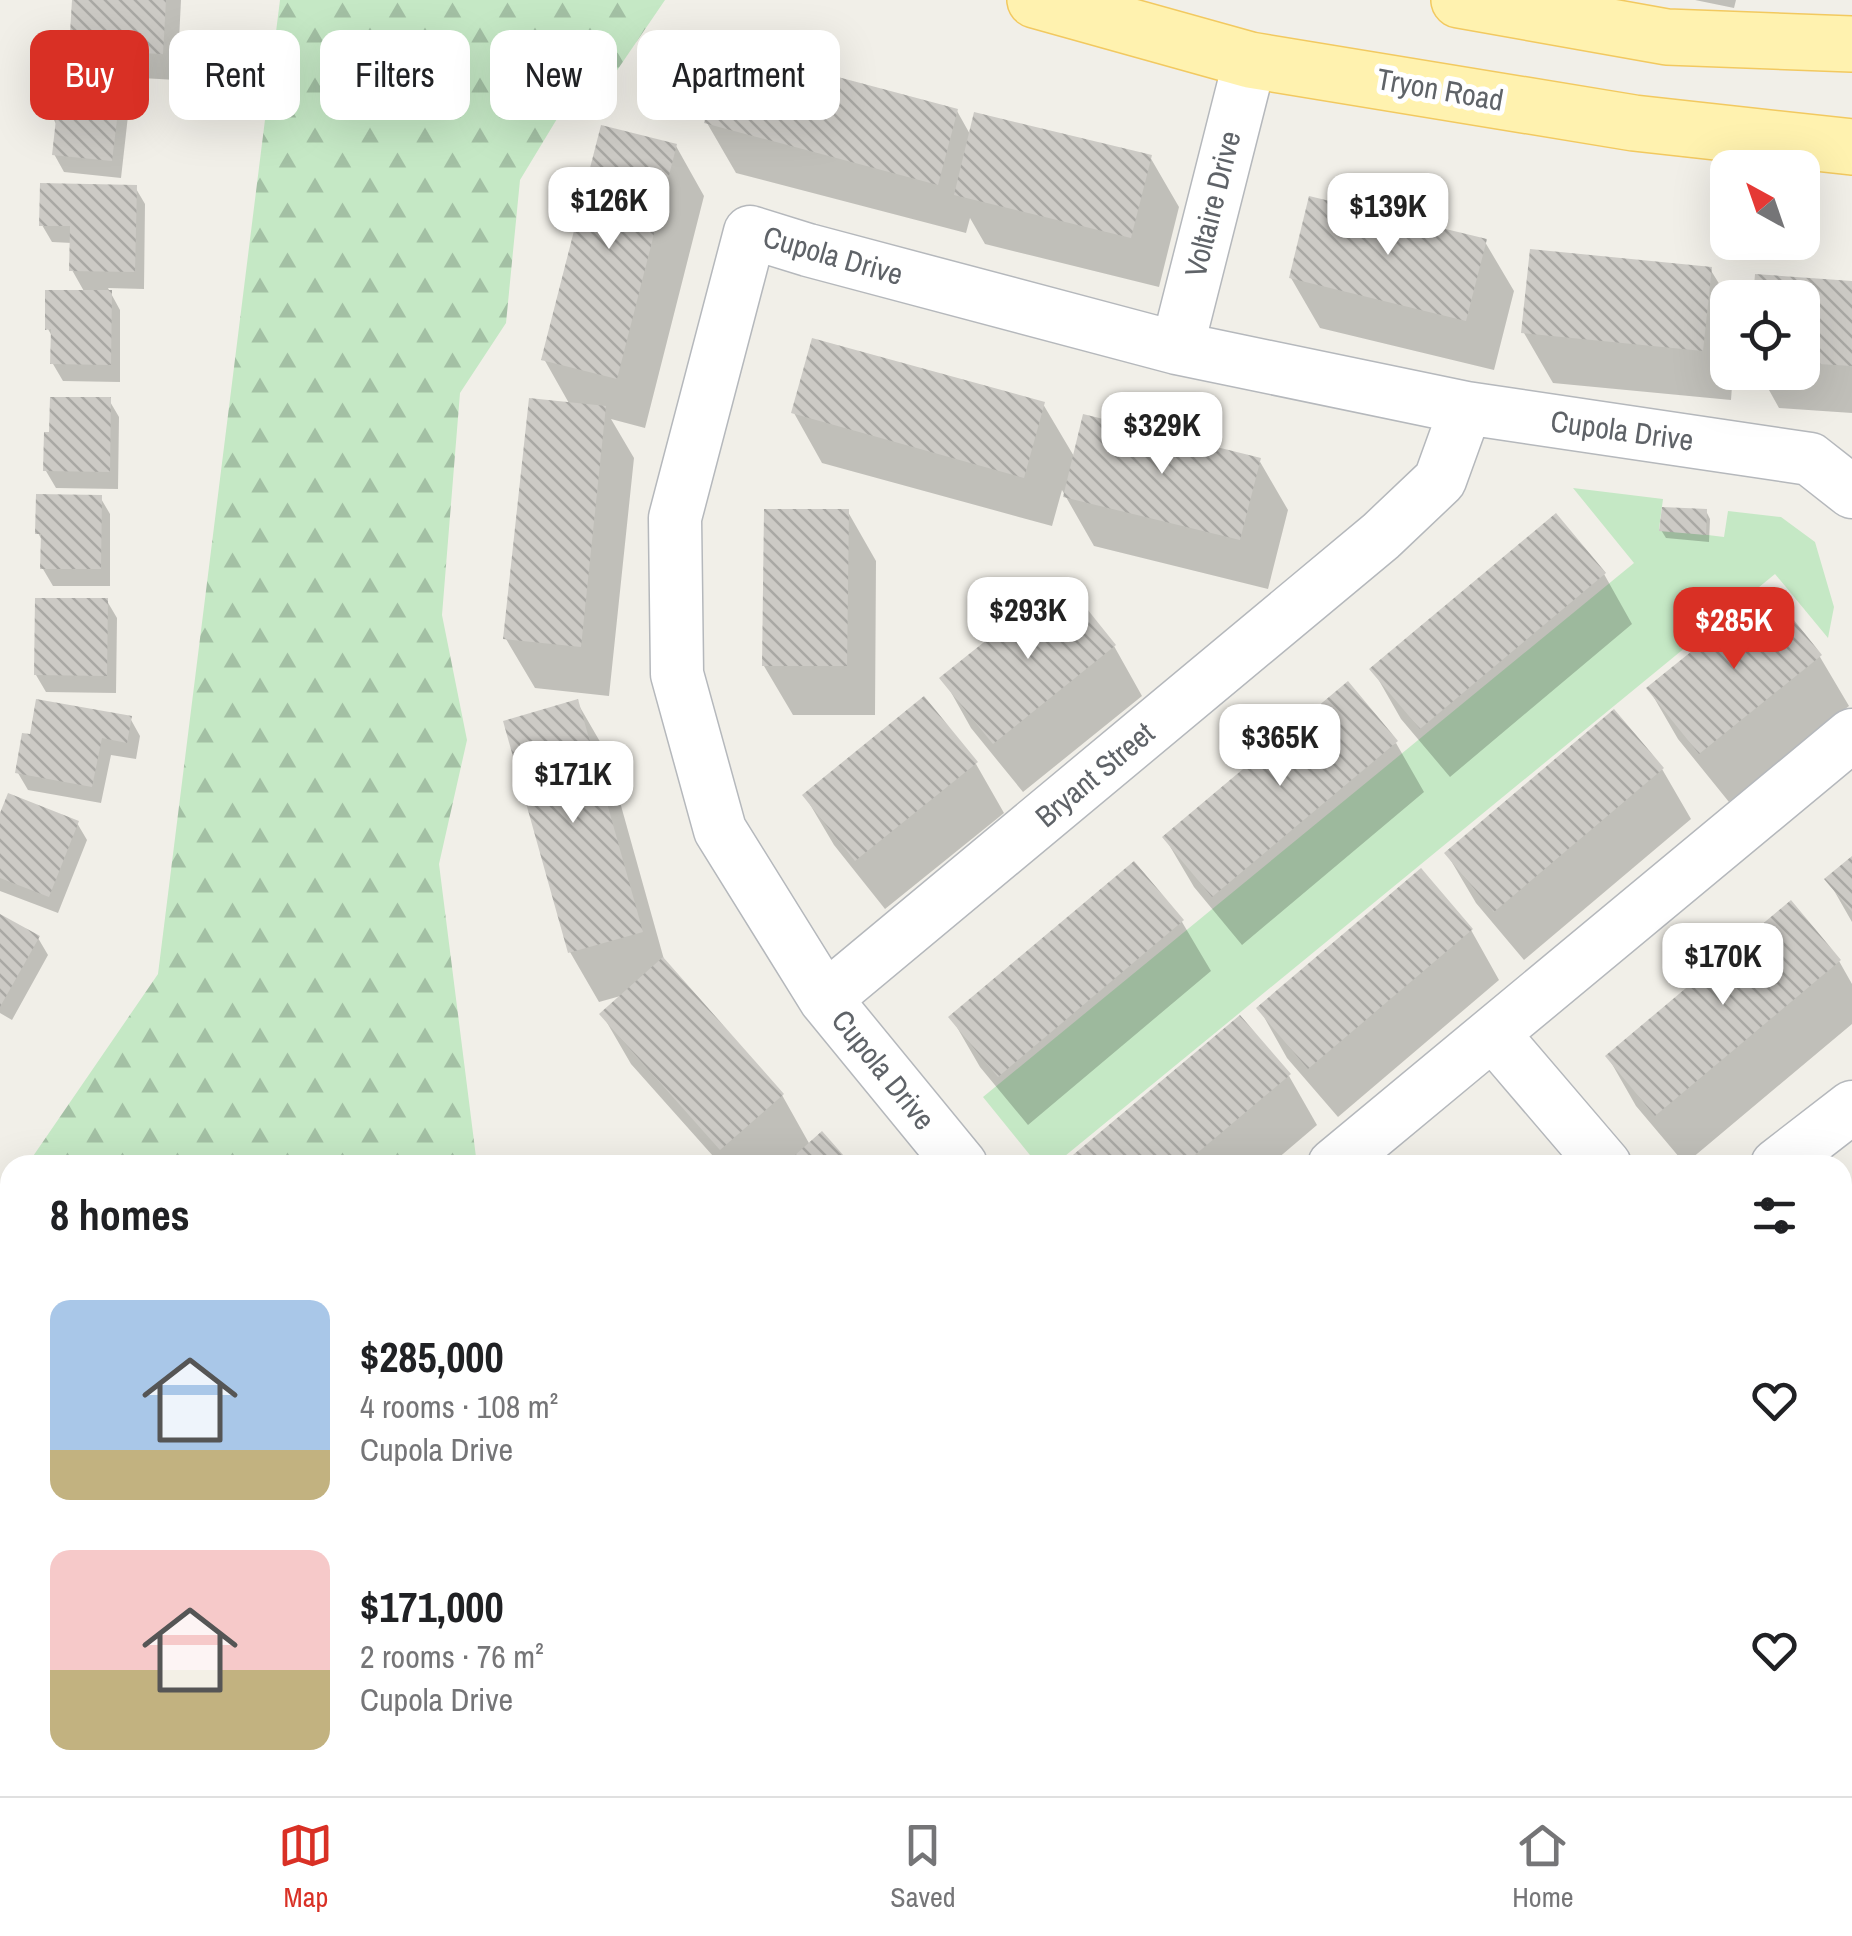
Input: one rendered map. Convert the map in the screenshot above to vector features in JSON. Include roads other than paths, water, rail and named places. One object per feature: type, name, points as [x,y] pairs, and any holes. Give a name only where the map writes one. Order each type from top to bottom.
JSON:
[{"type":"main road","name":"Tryon Road","points":[[1034,0],[1250,60],[1634,123],[1852,147]]},
{"type":"main road","points":[[1460,0],[1666,37],[1852,44]]},
{"type":"street","name":"Voltaire Drive","points":[[1178,348],[1250,60]]},
{"type":"street","name":"Cupola Drive","points":[[953,1155],[825,999],[720,830],[677,674],[675,518],[750,232],[1178,348],[1466,408],[1810,459],[1852,492]]},
{"type":"street","name":"Bryant Street","points":[[825,999],[1381,536],[1440,480],[1466,408]]},
{"type":"street","points":[[1346,1155],[1852,735]]},
{"type":"street","points":[[1493,1034],[1596,1155]]},
{"type":"street","points":[[1790,1155],[1852,1107]]}]
